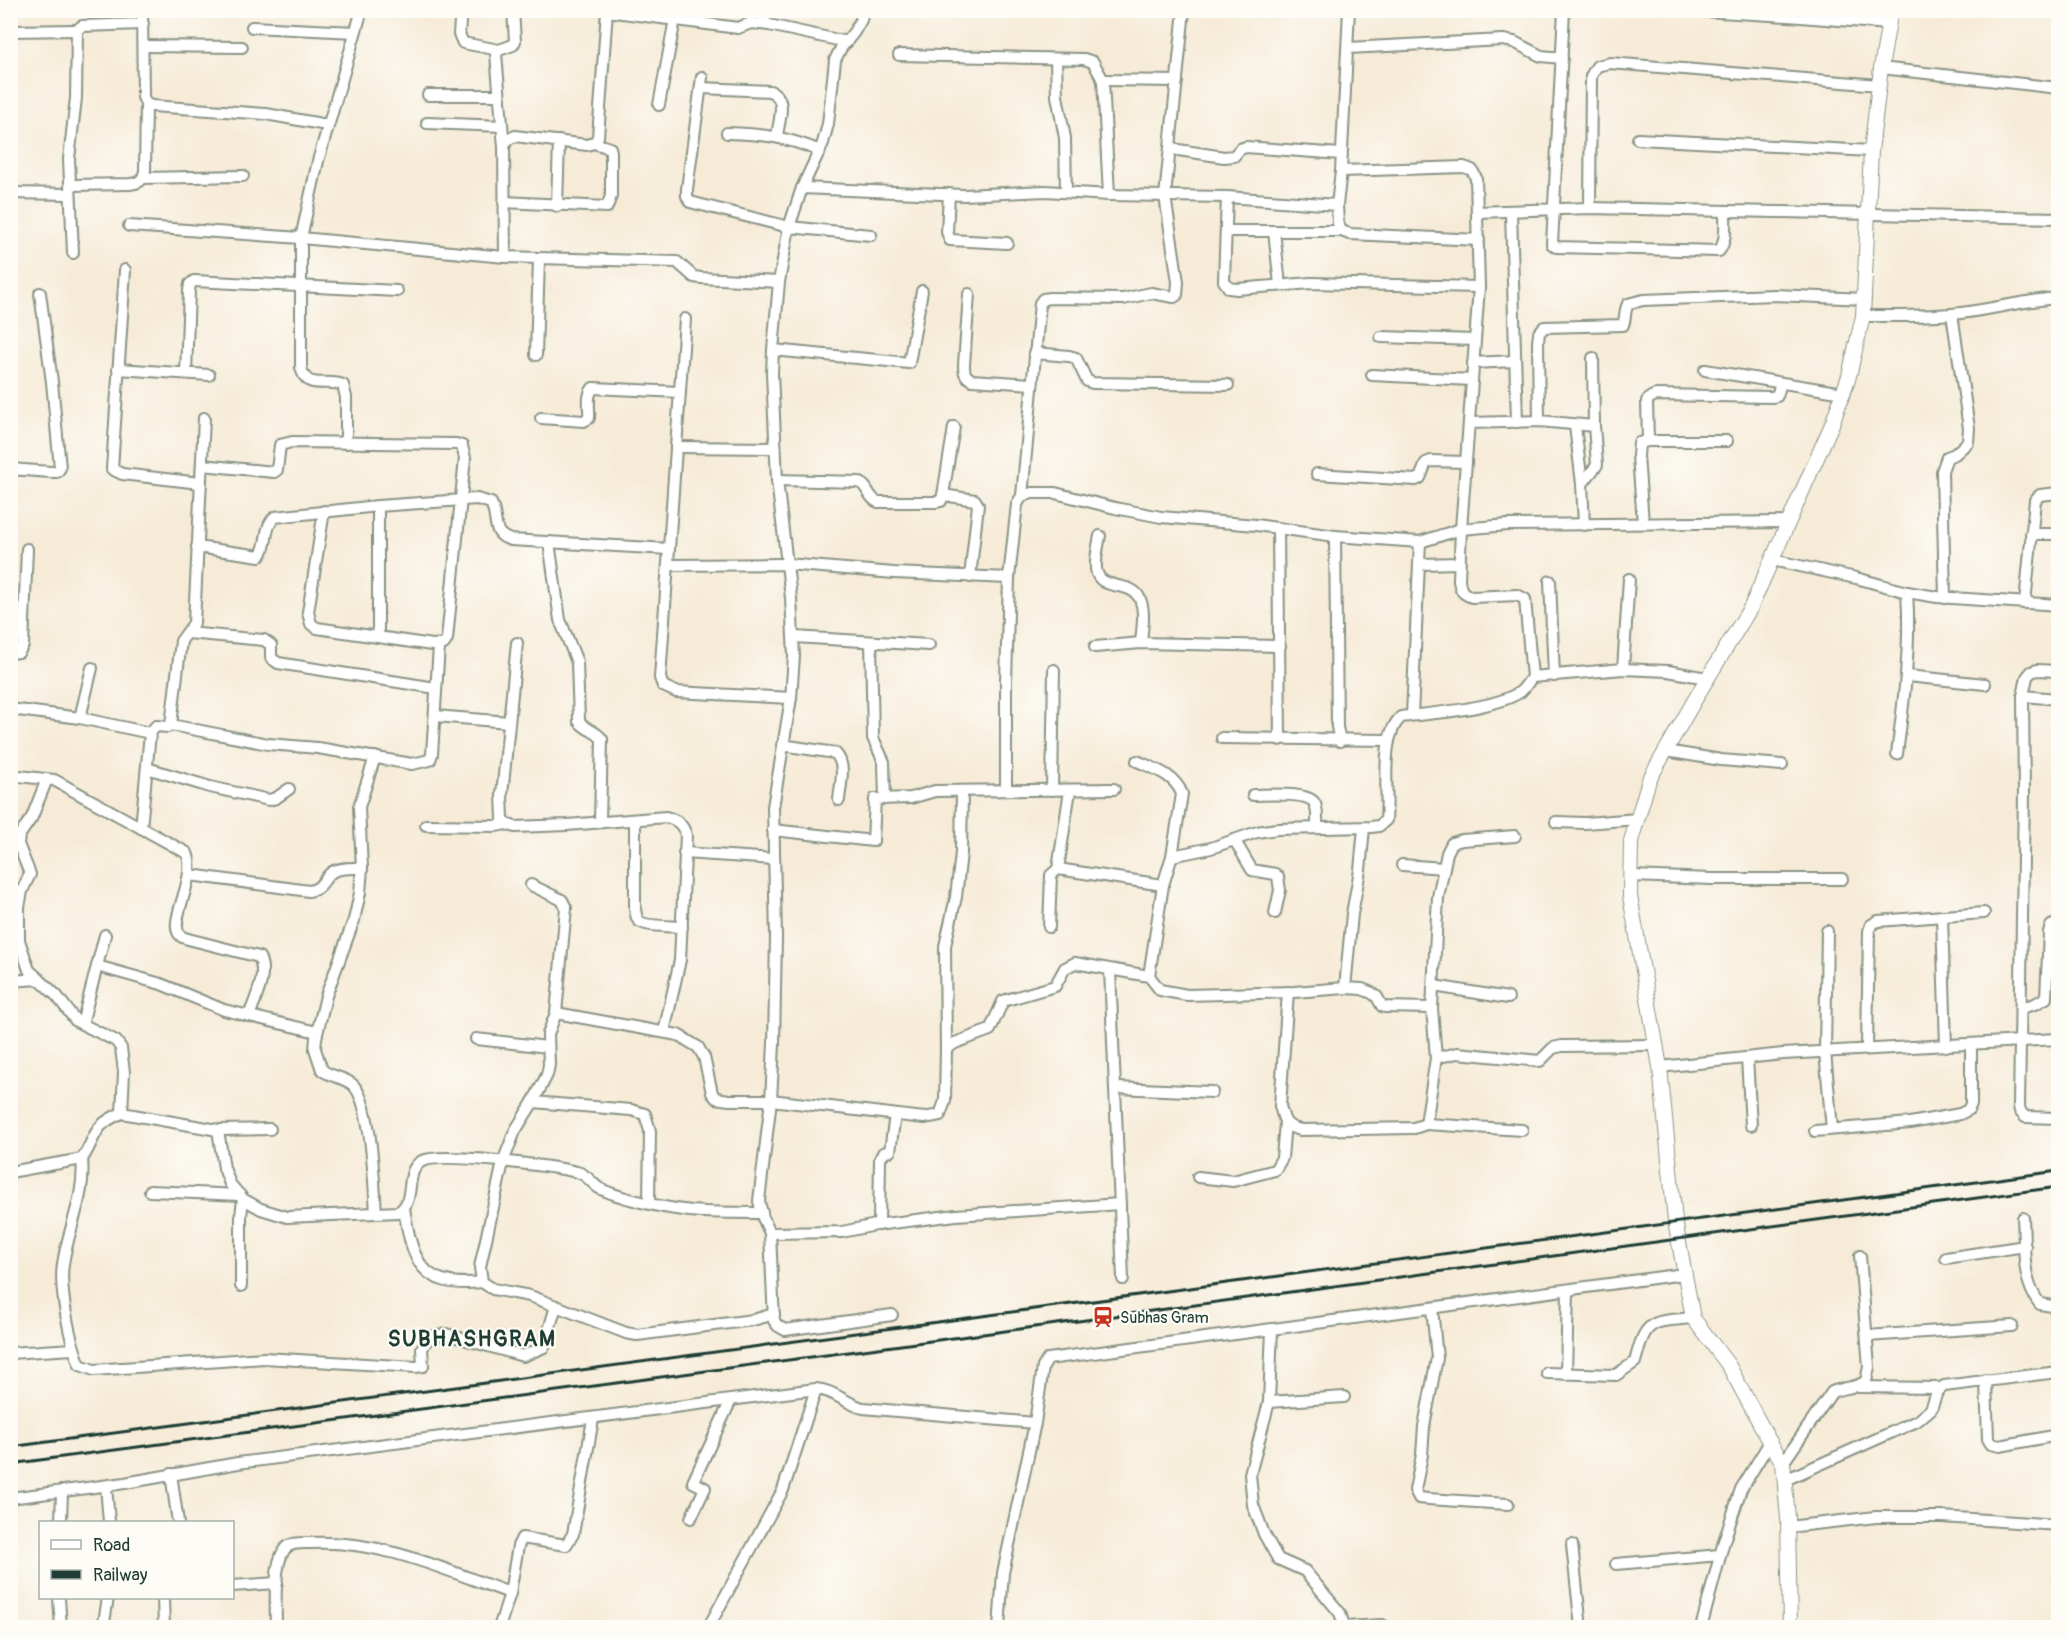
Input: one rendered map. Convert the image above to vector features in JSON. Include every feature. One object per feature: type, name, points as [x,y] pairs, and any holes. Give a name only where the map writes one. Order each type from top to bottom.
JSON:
[{"type":"main road","points":[[1790,1628],[1788,1527],[1783,1462],[1729,1366],[1693,1318],[1684,1274],[1675,1221],[1660,1067],[1630,896],[1632,841],[1649,780],[1707,678],[1751,607],[1832,424],[1843,393],[1863,316],[1871,151],[1890,17]]},
{"type":"street","points":[[10,193],[138,184],[143,178],[146,104],[143,97],[142,10]]},
{"type":"street","points":[[346,443],[346,397],[343,385],[336,382],[314,383],[307,381],[302,375],[301,238],[327,125],[362,10]]},
{"type":"street","points":[[461,10],[459,34],[463,43],[499,50],[513,45],[515,41],[513,10]]},
{"type":"street","points":[[763,10],[765,21],[769,24]]},
{"type":"street","points":[[863,10],[861,20],[835,60],[828,124],[820,151],[802,188],[789,227],[779,282],[773,350],[777,480],[794,637],[791,698],[772,807],[776,937],[771,1100],[759,1201],[770,1233],[774,1321],[778,1326],[785,1330],[892,1315]]},
{"type":"street","points":[[1006,789],[1009,578],[1017,504],[1022,496],[1038,309],[1043,299],[1123,299],[1151,293],[1174,297],[1177,295],[1178,282],[1165,196],[1172,149],[1184,10]]},
{"type":"street","points":[[1341,231],[1336,205],[1341,171],[1350,10]]},
{"type":"street","points":[[1564,10],[1552,244],[1556,248],[1719,251],[1722,247],[1725,211]]},
{"type":"street","points":[[1686,10],[1890,17]]},
{"type":"street","points":[[594,143],[598,137],[607,11],[738,27],[752,23],[769,24],[847,42]]},
{"type":"street","points":[[660,105],[675,20]]},
{"type":"street","points":[[10,31],[77,30],[82,26],[143,24]]},
{"type":"street","points":[[252,27],[356,32]]},
{"type":"street","points":[[73,253],[69,159],[76,90],[77,30]]},
{"type":"street","points":[[1348,48],[1503,40],[1514,42],[1540,56],[1562,58]]},
{"type":"street","points":[[143,46],[242,47]]},
{"type":"street","points":[[499,50],[496,54],[504,147],[505,258]]},
{"type":"street","points":[[899,55],[1084,59],[1093,62],[1103,80],[1109,195]]},
{"type":"street","points":[[1056,59],[1057,96],[1065,138],[1066,192]]},
{"type":"street","points":[[1590,208],[1591,76],[1597,66],[1610,63],[1879,85]]},
{"type":"street","points":[[1881,68],[2058,88]]},
{"type":"street","points":[[1103,80],[1177,81]]},
{"type":"street","points":[[777,136],[781,103],[781,98],[777,94],[770,91],[701,82],[687,189],[690,202],[789,227],[871,235]]},
{"type":"street","points":[[428,95],[499,95]]},
{"type":"street","points":[[146,104],[266,114],[327,125]]},
{"type":"street","points":[[427,123],[502,126]]},
{"type":"street","points":[[727,133],[777,136],[797,141],[820,151]]},
{"type":"street","points":[[504,147],[507,140],[515,136],[594,143],[609,148],[611,152],[611,196],[608,207],[504,202]]},
{"type":"street","points":[[1638,139],[1871,151]]},
{"type":"street","points":[[557,206],[559,141]]},
{"type":"street","points":[[1172,149],[1224,157],[1234,156],[1240,149],[1246,147],[1341,154]]},
{"type":"street","points":[[1172,856],[1211,848],[1257,832],[1277,829],[1364,828],[1379,825],[1386,820],[1388,740],[1395,722],[1401,717],[1465,708],[1507,699],[1522,690],[1532,677],[1525,599],[1518,595],[1472,597],[1465,595],[1460,588],[1459,580],[1479,287],[1476,178],[1472,170],[1464,167],[1341,171]]},
{"type":"street","points":[[143,178],[243,176]]},
{"type":"street","points":[[802,188],[949,194],[1066,192],[1227,197],[1336,205]]},
{"type":"street","points":[[949,194],[947,232],[950,240],[1007,243]]},
{"type":"street","points":[[1227,197],[1224,281],[1229,288],[1311,283],[1479,287]]},
{"type":"street","points":[[1478,212],[1590,208],[2058,218]]},
{"type":"street","points":[[1511,211],[1517,422]]},
{"type":"street","points":[[129,226],[301,238],[505,258],[678,262],[694,277],[779,282]]},
{"type":"street","points":[[1226,231],[1341,231],[1350,234],[1479,240]]},
{"type":"street","points":[[1274,231],[1280,285]]},
{"type":"street","points":[[536,355],[539,259]]},
{"type":"street","points":[[125,270],[112,469],[122,474],[200,483]]},
{"type":"street","points":[[186,373],[189,291],[190,284],[194,281],[397,291]]},
{"type":"street","points":[[773,350],[909,363],[922,291]]},
{"type":"street","points":[[10,469],[57,472],[60,468],[40,292]]},
{"type":"street","points":[[969,294],[964,365],[966,377],[972,380],[1032,384]]},
{"type":"street","points":[[1539,422],[1538,341],[1539,333],[1544,327],[1623,325],[1628,304],[1642,300],[1774,295],[1865,299]]},
{"type":"street","points":[[1863,316],[1952,314],[2058,298]]},
{"type":"street","points":[[1945,597],[1942,471],[1947,457],[1955,454],[1968,442],[1969,428],[1952,314]]},
{"type":"street","points":[[685,319],[660,678],[663,686],[676,692],[791,698]]},
{"type":"street","points":[[1381,337],[1475,340]]},
{"type":"street","points":[[1034,353],[1076,358],[1087,381],[1094,383],[1228,385]]},
{"type":"street","points":[[1582,484],[1597,465],[1593,358]]},
{"type":"street","points":[[1473,363],[1515,361]]},
{"type":"street","points":[[118,369],[209,375]]},
{"type":"street","points":[[1705,370],[1843,393]]},
{"type":"street","points":[[1372,375],[1472,380]]},
{"type":"street","points":[[1648,441],[1647,401],[1651,397],[1656,395],[1772,397],[1777,396],[1781,383]]},
{"type":"street","points":[[541,418],[584,420],[589,418],[590,392],[593,388],[680,392]]},
{"type":"street","points":[[171,724],[181,641],[194,623],[195,615],[204,418]]},
{"type":"street","points":[[1469,423],[1539,422],[1594,426]]},
{"type":"street","points":[[1575,426],[1584,525]]},
{"type":"street","points":[[777,480],[859,482],[864,485],[872,500],[878,502],[941,501],[954,427]]},
{"type":"street","points":[[1643,523],[1639,443],[1727,441]]},
{"type":"street","points":[[201,465],[274,472],[277,470],[280,445],[285,442],[456,444],[462,446],[465,458],[447,639],[444,644],[439,646],[317,628],[311,624],[308,619],[324,512]]},
{"type":"street","points":[[676,447],[775,448]]},
{"type":"street","points":[[1317,474],[1416,480],[1420,478],[1426,463],[1431,461],[1466,462]]},
{"type":"street","points":[[1022,496],[1032,493],[1055,493],[1136,513],[1335,536],[1420,542],[1461,529],[1508,525],[1789,522]]},
{"type":"street","points":[[2025,603],[2036,500],[2040,495],[2058,493]]},
{"type":"street","points":[[943,495],[975,501],[978,504],[970,577]]},
{"type":"street","points":[[197,547],[260,556],[263,552],[267,528],[275,517],[378,506],[477,499],[491,503],[495,510],[498,533],[503,538],[669,549]]},
{"type":"street","points":[[378,506],[378,637]]},
{"type":"street","points":[[1278,528],[1280,740]]},
{"type":"street","points":[[2031,534],[2058,534]]},
{"type":"street","points":[[1100,536],[1096,567],[1098,576],[1104,582],[1133,590],[1139,597],[1143,608],[1141,644]]},
{"type":"street","points":[[1335,536],[1337,727],[1340,741]]},
{"type":"street","points":[[549,542],[560,620],[577,662],[579,721],[584,727],[597,732],[602,739],[600,822]]},
{"type":"street","points":[[1412,716],[1420,542]]},
{"type":"street","points":[[10,653],[19,652],[23,645],[27,549]]},
{"type":"street","points":[[1772,560],[1856,578],[1907,592],[2058,605]]},
{"type":"street","points":[[1420,564],[1459,563]]},
{"type":"street","points":[[668,564],[786,564],[1009,578]]},
{"type":"street","points":[[1623,669],[1629,579]]},
{"type":"street","points":[[1550,581],[1554,676]]},
{"type":"street","points":[[1897,754],[1907,676],[1909,614],[1907,592]]},
{"type":"street","points":[[188,633],[264,640],[271,645],[271,658],[278,663],[436,688]]},
{"type":"street","points":[[794,637],[929,645]]},
{"type":"street","points":[[871,642],[873,738],[884,762],[885,799]]},
{"type":"street","points":[[506,824],[503,818],[502,795],[517,643]]},
{"type":"street","points":[[1095,647],[1141,644],[1280,646]]},
{"type":"street","points":[[141,828],[150,733],[156,726],[168,727],[171,724],[268,744],[318,748],[412,764],[430,760],[439,646]]},
{"type":"street","points":[[80,718],[92,668]]},
{"type":"street","points":[[1532,677],[1623,669],[1668,671],[1707,678]]},
{"type":"street","points":[[1052,790],[1054,670]]},
{"type":"street","points":[[2058,670],[2031,672],[2027,677],[2023,696],[2020,1111],[2025,1117],[2058,1118]]},
{"type":"street","points":[[1907,676],[1985,684]]},
{"type":"street","points":[[2023,696],[2058,699]]},
{"type":"street","points":[[10,709],[80,718],[150,733]]},
{"type":"street","points":[[435,716],[509,722]]},
{"type":"street","points":[[1221,738],[1388,740]]},
{"type":"street","points":[[782,745],[835,753],[842,765],[839,800]]},
{"type":"street","points":[[1666,751],[1721,760],[1782,765]]},
{"type":"street","points":[[375,757],[359,807],[362,868],[360,893],[354,920],[326,996],[315,1049],[322,1070],[352,1084],[358,1092],[371,1147],[376,1213]]},
{"type":"street","points":[[1137,762],[1168,776],[1179,786],[1182,794],[1172,856],[1163,885],[1149,976]]},
{"type":"street","points":[[147,768],[210,787],[270,800],[289,789]]},
{"type":"street","points":[[10,775],[54,780],[187,853],[190,860],[190,875],[176,919],[177,928],[180,935],[188,939],[259,957],[263,964],[262,978],[249,1016]]},
{"type":"street","points":[[47,779],[32,817],[19,836],[20,854],[30,873],[15,912],[19,940],[29,970],[57,996],[76,1020],[116,1041],[121,1048],[124,1072],[122,1113]]},
{"type":"street","points":[[773,830],[873,840],[875,799],[911,798],[934,791],[1114,789]]},
{"type":"street","points":[[1049,927],[1051,874],[1058,868],[1070,790]]},
{"type":"street","points":[[556,1013],[678,1035],[698,1047],[704,1057],[712,1093],[716,1098],[771,1100],[924,1118],[940,1114],[945,1101],[945,946],[956,897],[961,853],[962,792]]},
{"type":"street","points":[[1253,795],[1298,795],[1312,799],[1316,804],[1317,828]]},
{"type":"street","points":[[426,825],[496,826],[506,824],[515,827],[666,817],[677,820],[684,827],[686,835],[680,960],[664,1032]]},
{"type":"street","points":[[635,819],[635,910],[638,920],[654,925],[682,927]]},
{"type":"street","points":[[1556,822],[1585,823],[1638,819]]},
{"type":"street","points":[[1345,988],[1364,828]]},
{"type":"street","points":[[1426,1124],[1436,1058],[1432,1008],[1438,897],[1444,868],[1452,843],[1462,840],[1515,836]]},
{"type":"street","points":[[1234,841],[1252,870],[1275,874],[1278,877],[1280,890],[1275,913]]},
{"type":"street","points":[[684,854],[774,859]]},
{"type":"street","points":[[1402,865],[1444,868]]},
{"type":"street","points":[[190,875],[309,891],[323,884],[334,871],[362,868]]},
{"type":"street","points":[[1058,868],[1163,885]]},
{"type":"street","points":[[1631,876],[1712,879],[1842,879]]},
{"type":"street","points":[[482,1282],[480,1267],[502,1162],[515,1131],[547,1075],[548,1034],[556,1013],[566,908],[562,900],[531,885]]},
{"type":"street","points":[[1867,1049],[1871,924],[1878,921],[1984,914]]},
{"type":"street","points":[[1942,916],[1946,1046]]},
{"type":"street","points":[[2021,1008],[2046,998],[2049,932],[2050,926],[2058,923]]},
{"type":"street","points":[[1827,931],[1825,1052],[1832,1129]]},
{"type":"street","points":[[82,1024],[105,935]]},
{"type":"street","points":[[946,1049],[955,1043],[990,1030],[1003,1001],[1054,986],[1065,968],[1075,963],[1149,976],[1160,990],[1187,995],[1345,988],[1362,989],[1372,993],[1385,1007],[1432,1008]]},
{"type":"street","points":[[97,966],[161,984],[224,1010],[317,1032]]},
{"type":"street","points":[[1110,970],[1123,1279]]},
{"type":"street","points":[[10,981],[39,979]]},
{"type":"street","points":[[1434,986],[1508,998]]},
{"type":"street","points":[[1198,1176],[1233,1181],[1275,1170],[1282,1158],[1285,1122],[1280,1106],[1288,992]]},
{"type":"street","points":[[476,1038],[548,1047]]},
{"type":"street","points":[[1660,1067],[1867,1049],[2058,1039]]},
{"type":"street","points":[[1815,1131],[1910,1123],[1960,1114],[1968,1110],[1971,1104],[1971,1044]]},
{"type":"street","points":[[1436,1058],[1457,1053],[1540,1061],[1553,1048],[1562,1046],[1656,1045]]},
{"type":"street","points":[[1747,1058],[1751,1125]]},
{"type":"street","points":[[1116,1088],[1212,1092]]},
{"type":"street","points":[[533,1102],[631,1110],[645,1114],[650,1131],[649,1202]]},
{"type":"street","points":[[270,1129],[218,1130],[122,1113],[96,1129],[89,1149],[82,1159],[83,1184],[63,1264],[64,1293],[73,1349],[80,1365],[94,1370],[264,1358],[416,1367],[423,1366],[422,1348],[430,1337],[446,1334],[523,1356],[544,1347],[555,1306]]},
{"type":"street","points":[[879,1225],[880,1159],[883,1154],[890,1151],[895,1114]]},
{"type":"street","points":[[1285,1122],[1291,1128],[1301,1130],[1414,1128],[1426,1124],[1522,1130]]},
{"type":"street","points":[[218,1130],[224,1168],[230,1184],[242,1197],[261,1209],[287,1216],[398,1212],[407,1203],[414,1168],[422,1162],[438,1157],[502,1162],[578,1172],[587,1176],[600,1188],[615,1194],[684,1210],[762,1213]]},
{"type":"street","points":[[10,1172],[82,1159]]},
{"type":"street","points":[[150,1191],[242,1197]]},
{"type":"street","points":[[241,1286],[242,1197]]},
{"type":"street","points":[[770,1233],[842,1232],[956,1215],[1120,1204]]},
{"type":"street","points":[[404,1208],[409,1242],[414,1255],[422,1266],[434,1275],[453,1283],[482,1282],[493,1288],[530,1296],[626,1334],[637,1335],[753,1320],[774,1314]]},
{"type":"street","points":[[2023,1218],[2026,1272],[2031,1293],[2040,1304],[2058,1307]]},
{"type":"street","points":[[1946,1258],[2025,1246]]},
{"type":"street","points":[[1858,1387],[1866,1381],[1869,1367],[1860,1256]]},
{"type":"street","points":[[999,1628],[1003,1573],[1035,1423],[1043,1367],[1048,1359],[1684,1274]]},
{"type":"street","points":[[1566,1374],[1568,1290]]},
{"type":"street","points":[[1432,1308],[1437,1358],[1415,1490],[1419,1498],[1508,1504]]},
{"type":"street","points":[[1547,1372],[1616,1375],[1635,1362],[1645,1330],[1656,1322],[1693,1318]]},
{"type":"street","points":[[1866,1336],[2012,1326]]},
{"type":"street","points":[[1272,1329],[1269,1402],[1250,1474],[1253,1505],[1264,1534],[1278,1559],[1305,1571],[1340,1613],[1345,1627],[1383,1625],[1388,1628]]},
{"type":"street","points":[[10,1353],[73,1349]]},
{"type":"street","points":[[1783,1462],[1832,1392],[1840,1389],[1858,1387],[1940,1389],[1986,1380],[2058,1372]]},
{"type":"street","points":[[1986,1380],[1988,1439],[1991,1444],[2000,1446],[2058,1435]]},
{"type":"street","points":[[10,1498],[106,1486],[238,1463],[816,1389],[826,1390],[853,1406],[863,1408],[1035,1423]]},
{"type":"street","points":[[708,1628],[783,1490],[816,1389]]},
{"type":"street","points":[[1785,1480],[1917,1421],[1931,1409],[1940,1389]]},
{"type":"street","points":[[1269,1402],[1344,1397]]},
{"type":"street","points":[[691,1518],[705,1488],[693,1482],[731,1400]]},
{"type":"street","points":[[499,1628],[510,1593],[518,1546],[522,1539],[566,1545],[573,1534],[593,1419]]},
{"type":"street","points":[[1701,1628],[1720,1555],[1742,1489],[1770,1442]]},
{"type":"street","points":[[171,1474],[178,1521]]},
{"type":"street","points":[[106,1486],[109,1521]]},
{"type":"street","points":[[61,1521],[62,1491]]},
{"type":"street","points":[[1788,1527],[1876,1517],[1942,1517],[2058,1525]]},
{"type":"street","points":[[276,1628],[280,1560],[285,1548],[292,1544],[330,1542],[393,1551],[510,1593]]},
{"type":"street","points":[[1572,1545],[1581,1628]]},
{"type":"street","points":[[1616,1564],[1720,1555]]},
{"type":"street","points":[[234,1586],[277,1583]]},
{"type":"street","points":[[59,1599],[61,1628]]},
{"type":"street","points":[[103,1628],[108,1599]]},
{"type":"street","points":[[162,1599],[164,1628]]},
{"type":"railway","points":[[10,1447],[2058,1171]]},
{"type":"railway","points":[[10,1464],[2058,1187]]},
{"type":"place","name":"Subhas Gram","points":[[1103,1317]]},
{"type":"district","name":"SUBHASHGRAM","points":[[472,1338]]}]
